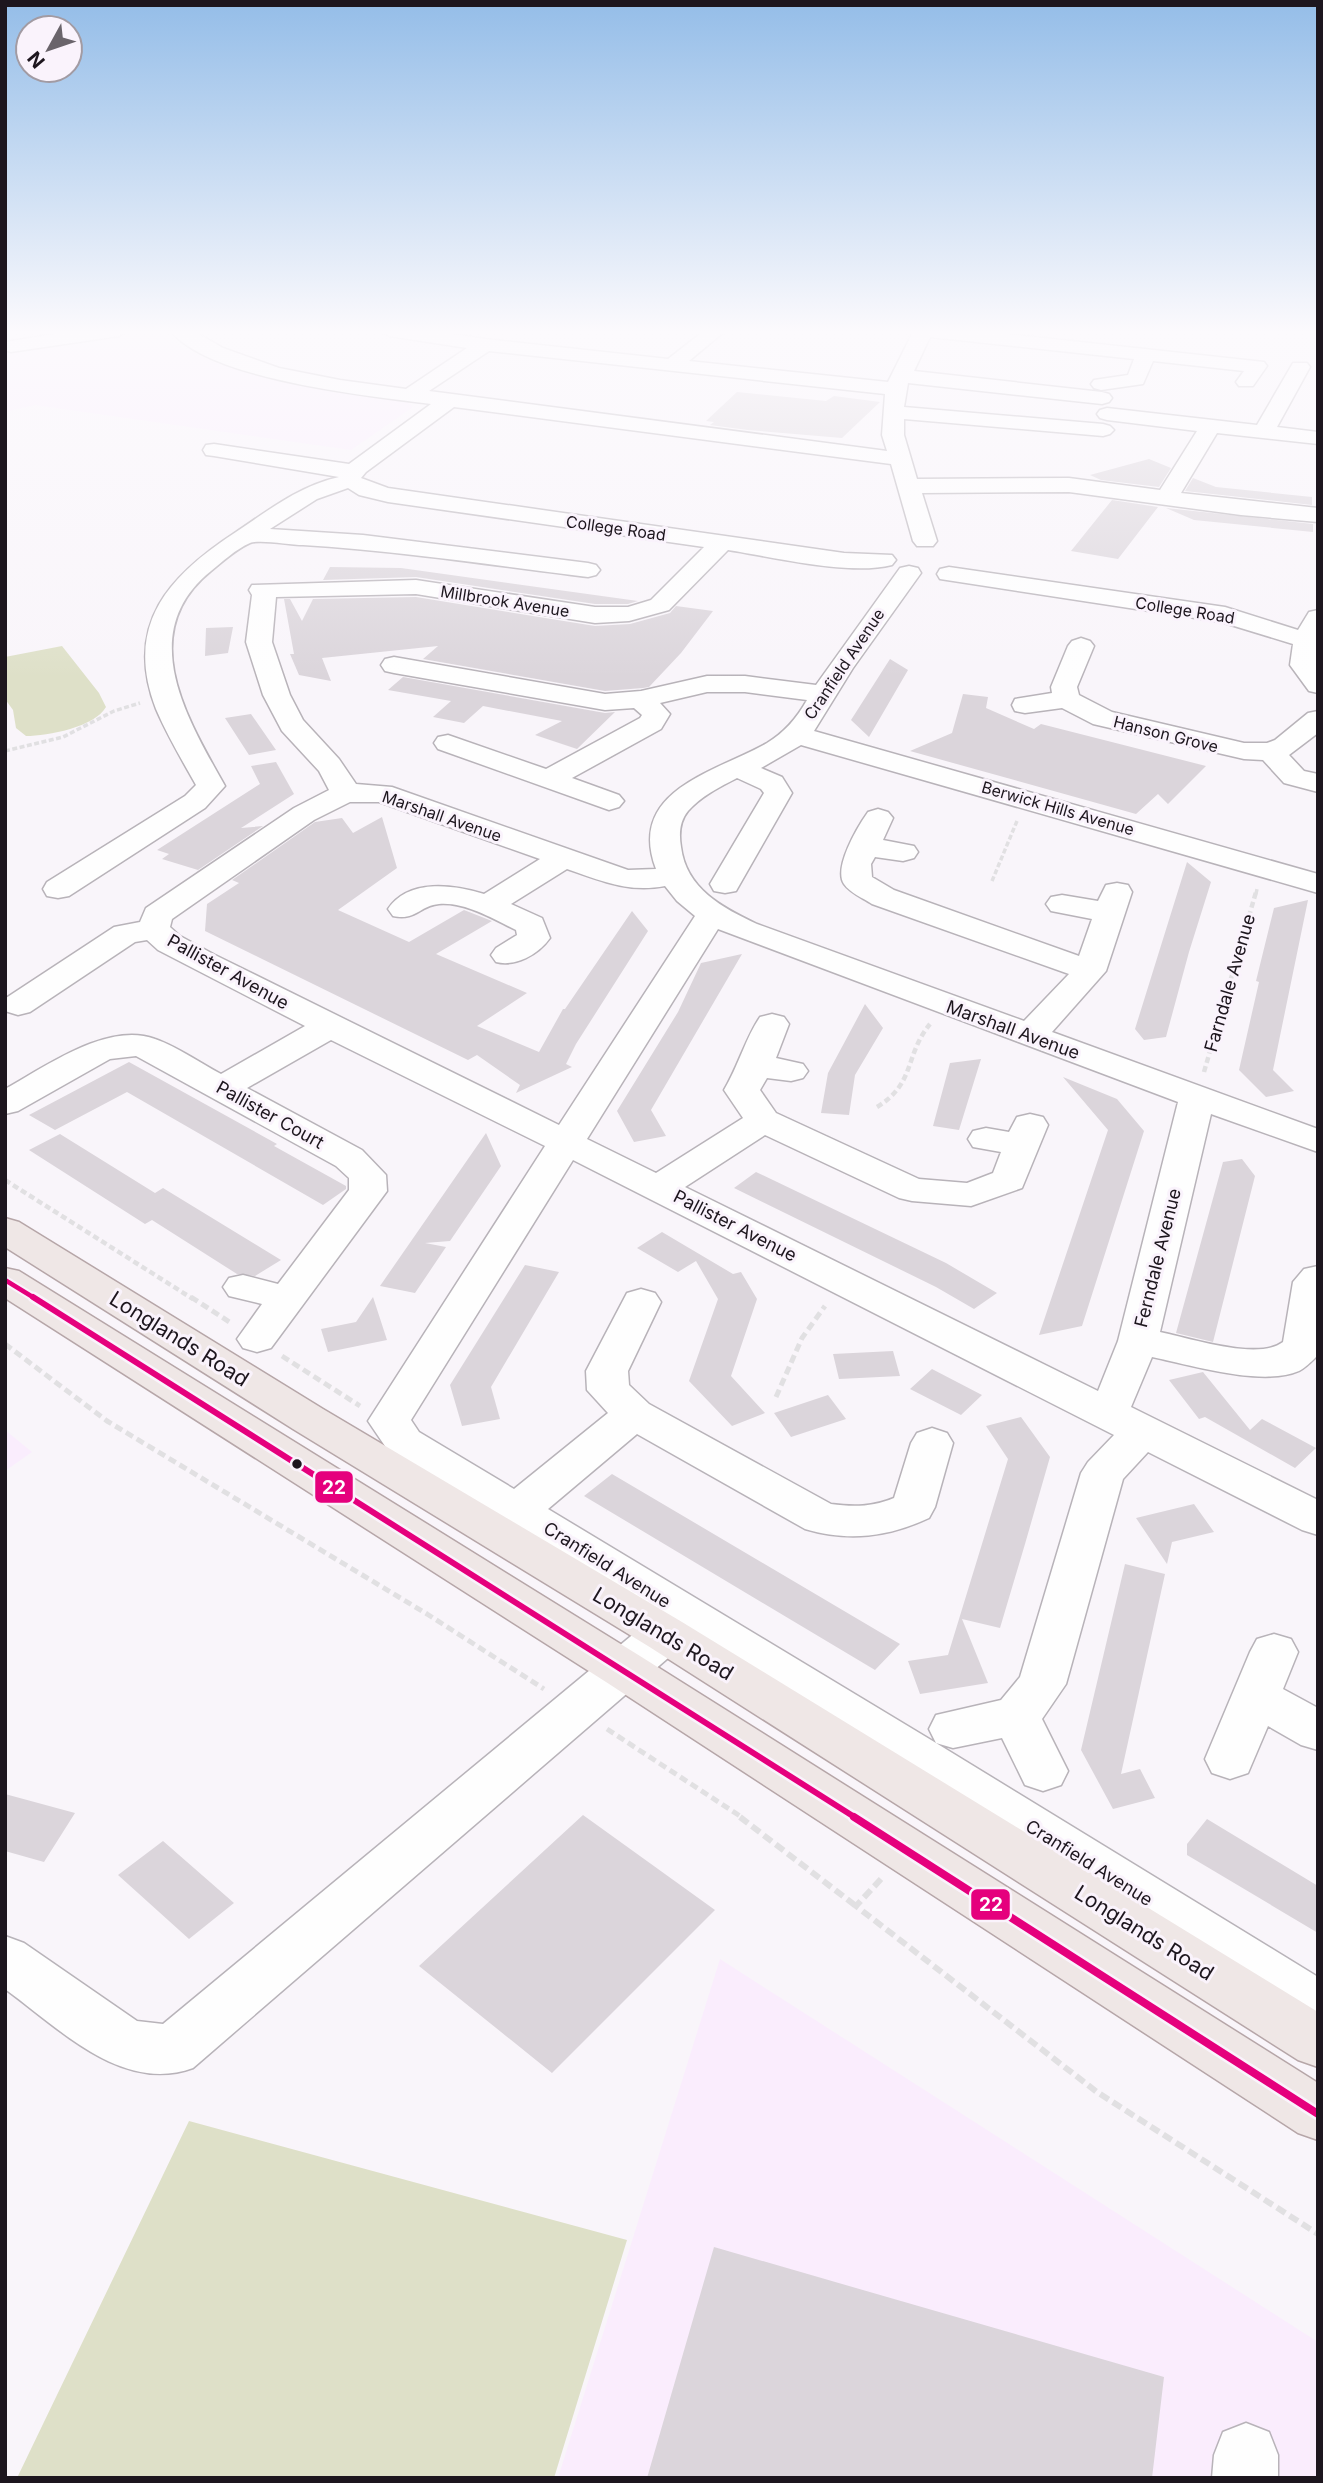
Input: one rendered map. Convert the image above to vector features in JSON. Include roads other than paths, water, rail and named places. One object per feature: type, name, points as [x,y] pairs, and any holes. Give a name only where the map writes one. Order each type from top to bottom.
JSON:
[{"type":"main road","name":"Longlands Road","points":[[5,1230],[308,1419],[665,1634],[1318,2042]]},
{"type":"main road","points":[[5,1280],[623,1669],[1318,2114]]},
{"type":"street","points":[[58,889],[195,802],[211,786],[164,695],[158,671],[159,642],[169,606],[193,573],[312,491],[352,476],[391,446]]},
{"type":"street","points":[[800,446],[900,459]]},
{"type":"street","points":[[896,446],[925,541],[950,544]]},
{"type":"street","points":[[1069,485],[1086,458],[1090,446]]},
{"type":"street","points":[[1167,498],[1199,446]]},
{"type":"street","name":"College Road","points":[[214,450],[352,476],[367,490],[388,495],[712,536],[788,537]]},
{"type":"street","name":"College Road","points":[[410,483],[844,560],[897,567],[966,567],[1283,609],[1315,627]]},
{"type":"street","points":[[909,486],[1069,485],[1318,515]]},
{"type":"street","points":[[247,535],[363,542],[588,570]]},
{"type":"street","name":"Millbrook Avenue","points":[[345,793],[339,775],[291,724],[278,700],[260,650],[258,634],[268,604],[310,595],[416,587],[595,615],[629,614],[660,605],[712,536]]},
{"type":"street","name":"Cranfield Avenue","points":[[703,926],[672,876],[662,841],[673,809],[697,786],[775,750],[797,735],[872,620],[897,567],[885,552],[904,542],[925,541]]},
{"type":"street","name":"College Road","points":[[966,567],[1038,594],[1315,627]]},
{"type":"street","points":[[1315,627],[1303,665],[1318,685]]},
{"type":"street","points":[[1025,705],[1066,699],[1064,687],[1082,663]]},
{"type":"street","points":[[394,665],[482,689],[605,702],[641,699],[707,684],[745,684],[823,694]]},
{"type":"street","points":[[549,779],[651,723],[656,714],[641,699]]},
{"type":"street","name":"Hanson Grove","points":[[1066,699],[1103,718],[1220,747],[1271,752]]},
{"type":"street","points":[[1306,780],[1271,752],[1297,739],[1318,719]]},
{"type":"street","name":"Berwick Hills Avenue","points":[[797,735],[1039,802],[1318,884]]},
{"type":"street","points":[[448,743],[609,801]]},
{"type":"street","points":[[725,884],[778,793],[772,783],[737,768]]},
{"type":"street","points":[[1265,785],[1306,780]]},
{"type":"street","points":[[18,1005],[125,934],[154,929],[157,915],[304,814],[345,793]]},
{"type":"street","name":"Marshall Avenue","points":[[345,793],[382,793],[624,879],[648,880],[672,876]]},
{"type":"street","points":[[878,818],[856,864],[857,881],[883,897],[1090,971]]},
{"type":"street","points":[[865,846],[903,852]]},
{"type":"street","points":[[487,906],[562,859]]},
{"type":"street","points":[[404,909],[426,897],[450,894],[531,925],[534,938],[507,955]]},
{"type":"street","points":[[1029,1036],[1078,988],[1090,971],[1114,902],[1062,904]]},
{"type":"street","points":[[566,1144],[703,926]]},
{"type":"street","name":"Marshall Avenue","points":[[703,926],[746,931],[1318,1141]]},
{"type":"street","name":"Pallister Avenue","points":[[154,929],[169,943],[330,1026],[1318,1520]]},
{"type":"street","points":[[772,1024],[756,1066],[742,1090],[763,1121],[912,1190],[971,1195],[1009,1180],[1027,1135],[986,1139]]},
{"type":"street","points":[[223,1088],[330,1026]]},
{"type":"street","name":"Pallister Court","points":[[15,1087],[98,1052],[118,1046],[143,1046],[349,1158],[367,1175],[368,1191],[257,1339]]},
{"type":"street","points":[[756,1066],[791,1071]]},
{"type":"street","name":"Ferndale Avenue","points":[[1016,1716],[1042,1684],[1103,1473],[1124,1423],[1119,1390],[1138,1341],[1197,1098]]},
{"type":"street","points":[[658,1188],[763,1121]]},
{"type":"street","name":"Cranfield Avenue","points":[[566,1144],[388,1421],[404,1442],[1318,2006]]},
{"type":"street","points":[[1138,1341],[1246,1363],[1285,1361],[1302,1348],[1313,1282],[1318,1278]]},
{"type":"street","points":[[243,1287],[289,1299]]},
{"type":"street","points":[[641,1302],[607,1371],[608,1390],[634,1414],[821,1518],[855,1523],[887,1520],[914,1507],[932,1443]]},
{"type":"street","points":[[518,1510],[634,1414]]},
{"type":"street","points":[[5,1959],[126,2045],[173,2050],[665,1634]]},
{"type":"street","points":[[1230,1759],[1274,1652]]},
{"type":"street","points":[[1256,1697],[1318,1731]]},
{"type":"street","points":[[953,1729],[1016,1716],[1042,1770]]}]
